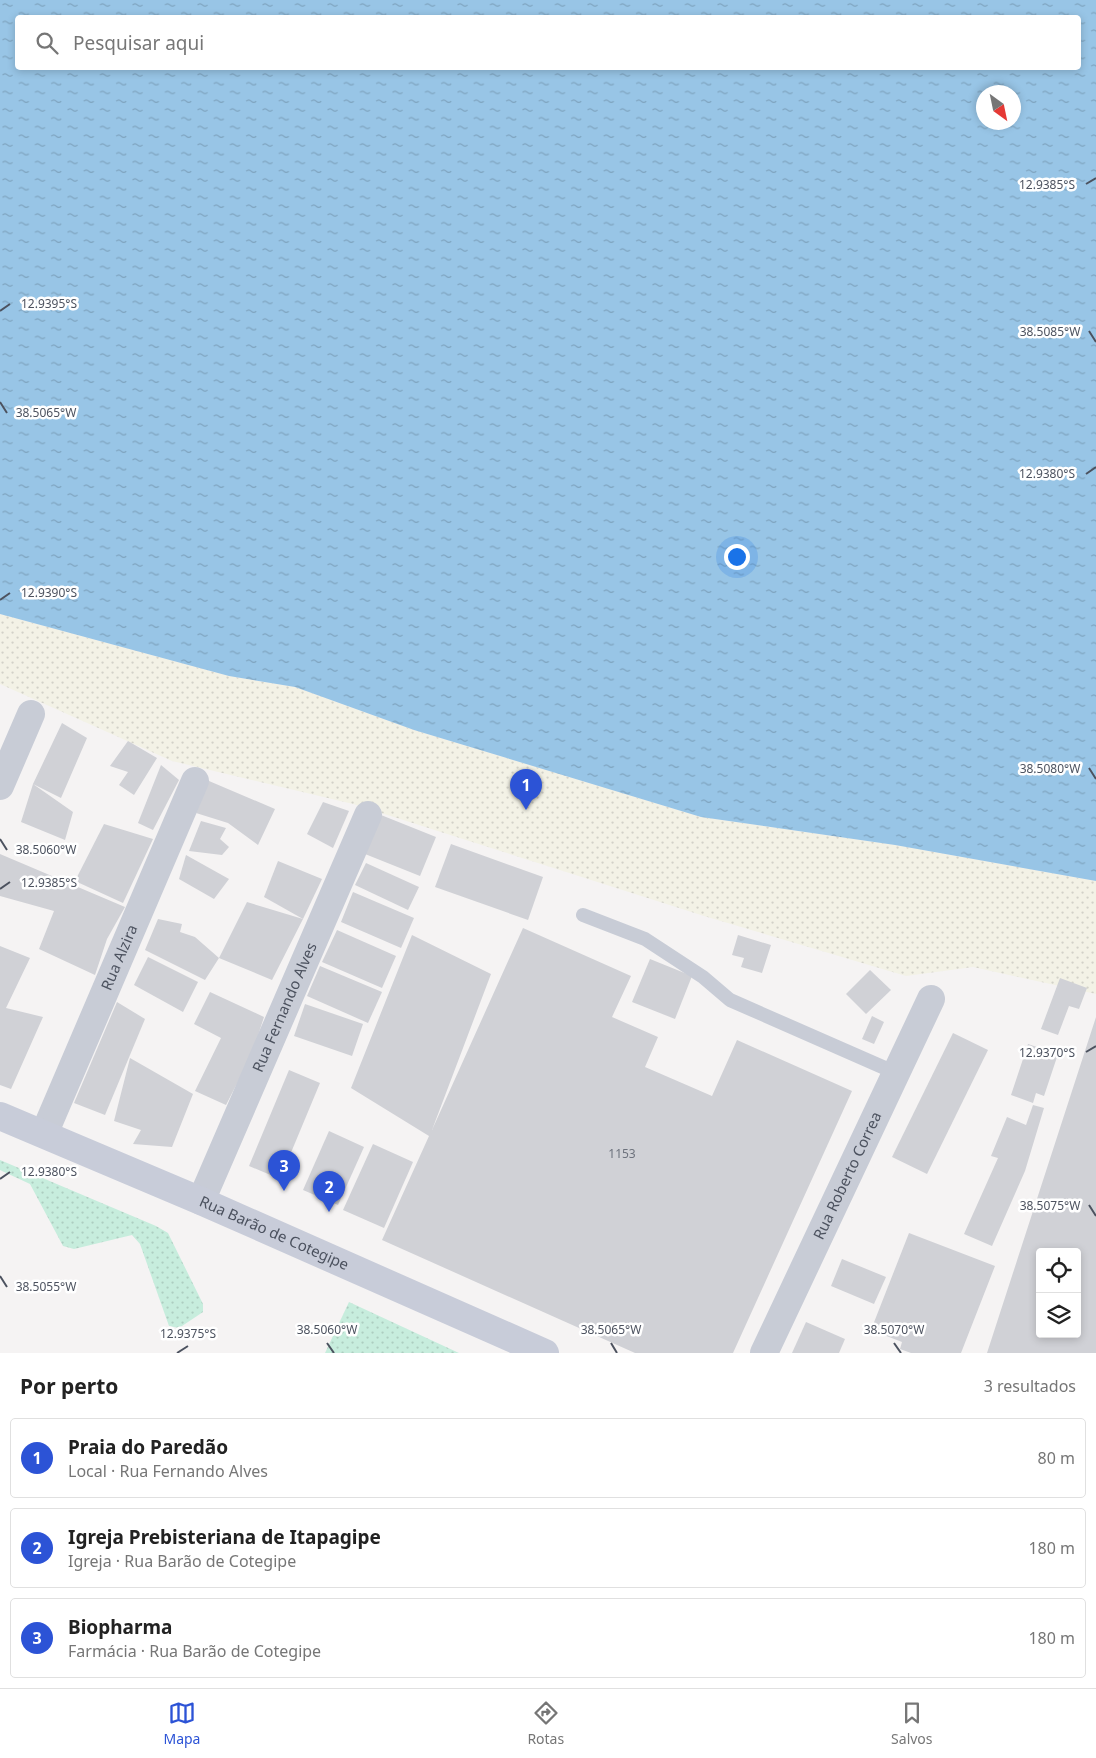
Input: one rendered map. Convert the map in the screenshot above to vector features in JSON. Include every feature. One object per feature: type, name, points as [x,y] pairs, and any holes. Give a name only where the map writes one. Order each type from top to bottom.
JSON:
[{"type":"main road","name":"Rua Barão de Cotegipe","points":[[0,1116],[201,1201],[545,1353]]},
{"type":"street","points":[[0,786],[31,714]]},
{"type":"street","name":"Rua Alzira","points":[[44,1134],[195,781]]},
{"type":"street","name":"Rua Fernando Alves","points":[[201,1201],[368,814]]},
{"type":"street","name":"Rua Roberto Correa","points":[[764,1353],[894,1072],[931,999]]},
{"type":"lane","points":[[583,915],[645,939],[695,972],[730,1000],[894,1072]]},
{"type":"green space","points":[[0,1160],[156,1226],[168,1233],[203,1304],[203,1312],[179,1328],[169,1326],[140,1244],[132,1235],[74,1249],[63,1246],[30,1184],[0,1170]]},
{"type":"green space","points":[[349,1302],[459,1353],[325,1353]]},
{"type":"sand","points":[[0,614],[229,676],[295,687],[414,730],[701,817],[895,845],[1096,881],[1096,994],[973,967],[906,976],[704,916],[353,804],[172,761],[0,684]]},
{"type":"water","points":[[0,0],[1096,0],[1096,881],[895,845],[701,817],[414,730],[295,687],[229,676],[0,614]]},
{"type":"building","points":[[62,723],[87,738],[61,798],[33,784]]},
{"type":"building","points":[[128,741],[157,758],[134,795],[119,785],[128,772],[110,766]]},
{"type":"building","points":[[161,765],[179,780],[153,830],[138,823]]},
{"type":"building","points":[[209,781],[275,809],[258,845],[228,823],[196,813]]},
{"type":"building","points":[[33,784],[73,812],[65,840],[21,822]]},
{"type":"building","points":[[323,802],[349,811],[333,848],[307,834]]},
{"type":"building","points":[[381,815],[436,837],[420,876],[365,854]]},
{"type":"building","points":[[201,821],[226,828],[220,839],[229,847],[222,855],[189,851]]},
{"type":"building","points":[[104,824],[153,839],[123,903],[75,881]]},
{"type":"building","points":[[451,844],[543,877],[528,920],[435,887]]},
{"type":"building","points":[[0,854],[125,907],[107,939],[95,975],[39,949],[54,911],[0,896]]},
{"type":"building","points":[[186,855],[229,879],[214,899],[179,879]]},
{"type":"building","points":[[278,861],[322,879],[303,919],[264,897]]},
{"type":"building","points":[[366,863],[419,887],[408,910],[355,885]]},
{"type":"building","points":[[353,892],[414,918],[401,948],[341,922]]},
{"type":"building","points":[[247,902],[303,919],[272,980],[219,958]]},
{"type":"building","points":[[158,919],[182,924],[180,932],[195,937],[219,958],[205,980],[145,950]]},
{"type":"building","points":[[523,928],[631,976],[612,1017],[658,1037],[645,1067],[712,1096],[737,1040],[852,1091],[733,1353],[635,1353],[382,1240],[429,1136],[351,1088],[412,935],[491,974],[432,1130]]},
{"type":"building","points":[[337,930],[396,956],[382,988],[322,962]]},
{"type":"building","points":[[738,935],[771,945],[762,973],[741,967],[744,958],[732,955]]},
{"type":"building","points":[[0,946],[30,958],[6,1008],[43,1017],[11,1089],[0,1085]]},
{"type":"building","points":[[148,957],[198,982],[183,1012],[134,985]]},
{"type":"building","points":[[650,959],[692,976],[675,1019],[632,1002]]},
{"type":"building","points":[[320,966],[382,992],[368,1023],[307,996]]},
{"type":"building","points":[[870,970],[891,990],[866,1014],[846,994]]},
{"type":"building","points":[[1060,978],[1087,988],[1079,1009],[1069,1006],[1058,1035],[1041,1029]]},
{"type":"building","points":[[210,992],[264,1017],[252,1054],[226,1105],[195,1091],[221,1038],[194,1024]]},
{"type":"building","points":[[117,1002],[145,1019],[105,1115],[74,1103]]},
{"type":"building","points":[[305,1004],[363,1024],[352,1056],[294,1036]]},
{"type":"building","points":[[872,1016],[884,1022],[874,1044],[862,1039]]},
{"type":"building","points":[[1096,1017],[1096,1353],[987,1353]]},
{"type":"building","points":[[953,1033],[988,1050],[927,1174],[892,1157]]},
{"type":"building","points":[[1028,1044],[1058,1054],[1044,1096],[1036,1093],[1033,1103],[1011,1095]]},
{"type":"building","points":[[130,1058],[193,1094],[172,1147],[133,1144],[141,1130],[114,1121]]},
{"type":"building","points":[[289,1070],[320,1083],[280,1179],[249,1166]]},
{"type":"building","points":[[1033,1105],[1044,1108],[1025,1171],[992,1246],[964,1234],[998,1158],[991,1156],[1007,1117],[1026,1125]]},
{"type":"building","points":[[329,1131],[364,1147],[338,1205],[303,1190]]},
{"type":"building","points":[[373,1144],[413,1162],[384,1228],[343,1210]]},
{"type":"building","points":[[909,1233],[995,1266],[961,1353],[911,1353],[900,1349],[902,1342],[871,1330]]},
{"type":"building","points":[[842,1259],[886,1277],[874,1304],[831,1286]]},
{"type":"building","points":[[806,1322],[845,1339],[839,1353],[792,1353]]},
{"type":"place","name":"Praia do Paredão","points":[[526,810]]},
{"type":"place","name":"Biopharma","points":[[284,1191]]},
{"type":"place","name":"Igreja Prebisteriana de Itapagipe","points":[[329,1212]]}]
